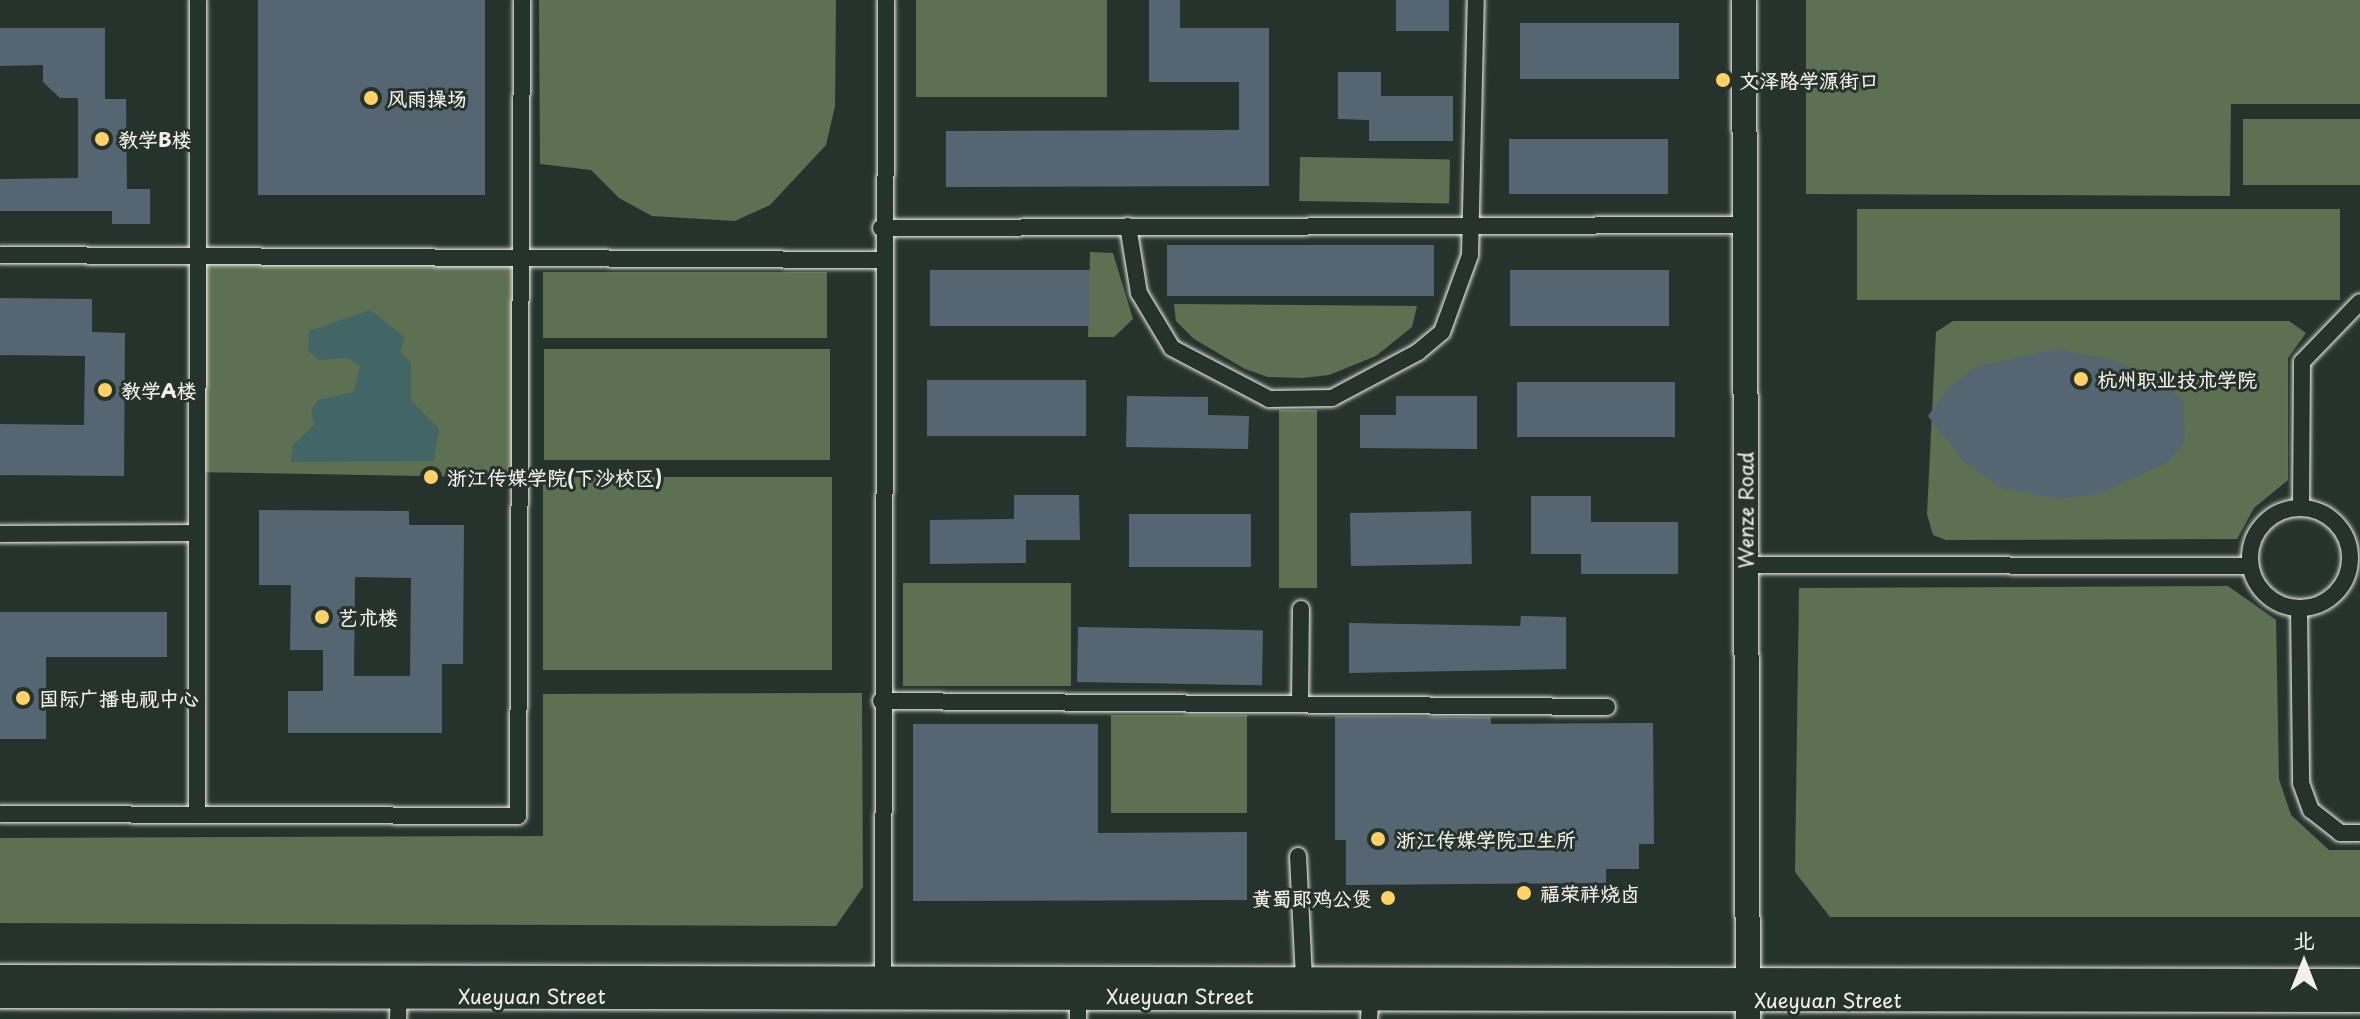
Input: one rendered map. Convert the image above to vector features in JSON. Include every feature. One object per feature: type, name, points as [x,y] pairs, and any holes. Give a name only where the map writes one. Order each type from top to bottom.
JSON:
[{"type":"main road","name":"Wenze Road","points":[[1744,0],[1748,999]]},
{"type":"main road","name":"Xueyuan Street","points":[[0,976],[399,997],[883,977],[1370,998],[2360,1001]]},
{"type":"main road","name":"Xueyuan Street","points":[[0,997],[399,997],[1078,986],[1304,978],[1370,998]]},
{"type":"main road","name":"Xueyuan Street","points":[[1748,999],[2360,980]]},
{"type":"street","points":[[197,814],[198,0]]},
{"type":"street","points":[[0,814],[518,816],[522,0]]},
{"type":"street","points":[[883,977],[881,228],[886,0]]},
{"type":"street","points":[[1128,226],[1139,293],[1172,348],[1269,399],[1332,398],[1418,352],[1442,332],[1465,278],[1475,228],[1476,0]]},
{"type":"street","points":[[881,228],[1745,225]]},
{"type":"street","points":[[0,255],[881,260]]},
{"type":"street","points":[[2301,508],[2302,362],[2360,302]]},
{"type":"street","points":[[2301,508],[2331,518],[2349,544],[2351,560],[2348,575],[2329,600],[2299,609],[2266,596],[2250,566],[2257,532],[2268,519],[2301,508]]},
{"type":"street","points":[[0,534],[197,533]]},
{"type":"street","points":[[1746,565],[2250,566]]},
{"type":"street","points":[[1300,703],[1301,609]]},
{"type":"street","points":[[2299,609],[2301,783],[2311,810],[2340,833],[2360,833]]},
{"type":"street","points":[[881,701],[1607,707]]},
{"type":"street","points":[[1298,856],[1304,978]]},
{"type":"street","points":[[1078,986],[1078,1019]]},
{"type":"green space","points":[[539,0],[836,0],[835,106],[826,145],[770,205],[735,221],[652,216],[619,198],[591,170],[540,164]]},
{"type":"green space","points":[[916,0],[1107,0],[1107,97],[916,97]]},
{"type":"green space","points":[[1806,0],[2360,0],[2360,104],[2231,104],[2230,196],[1806,194]]},
{"type":"green space","points":[[2243,119],[2360,119],[2360,185],[2243,185]]},
{"type":"green space","points":[[1300,157],[1450,160],[1449,204],[1299,201]]},
{"type":"green space","points":[[1857,209],[2340,209],[2340,300],[1857,300]]},
{"type":"green space","points":[[1090,252],[1113,253],[1133,319],[1114,337],[1088,337]]},
{"type":"green space","points":[[197,254],[522,260],[518,478],[193,472]]},
{"type":"green space","points":[[543,272],[827,272],[827,338],[543,338]]},
{"type":"green space","points":[[1174,304],[1417,306],[1412,327],[1376,356],[1329,375],[1303,378],[1268,377],[1245,369],[1194,339],[1176,321]]},
{"type":"green space","points":[[1953,321],[2289,321],[2306,333],[2288,358],[2288,480],[2254,508],[2237,539],[1946,540],[1933,535],[1927,514],[1936,332]]},
{"type":"green space","points":[[544,349],[830,349],[830,460],[544,460]]},
{"type":"green space","points":[[1279,410],[1317,410],[1317,588],[1279,588]]},
{"type":"green space","points":[[543,477],[832,477],[832,670],[543,670]]},
{"type":"green space","points":[[903,583],[1071,583],[1071,686],[903,686]]},
{"type":"green space","points":[[2228,586],[2276,620],[2279,779],[2291,815],[2329,850],[2360,850],[2360,917],[1830,917],[1795,872],[1799,588]]},
{"type":"green space","points":[[862,693],[863,887],[836,926],[0,923],[0,838],[543,836],[543,694]]},
{"type":"green space","points":[[1111,715],[1247,715],[1247,813],[1111,813]]},
{"type":"water","points":[[370,310],[405,337],[400,352],[411,362],[411,400],[439,429],[434,461],[291,462],[293,445],[314,425],[311,410],[318,400],[354,392],[360,366],[347,358],[319,360],[308,351],[309,331]]},
{"type":"building","name":"风雨操场","points":[[258,0],[485,0],[485,195],[258,195]]},
{"type":"building","points":[[1149,0],[1180,0],[1180,28],[1269,28],[1269,186],[946,187],[946,131],[1239,130],[1239,82],[1149,82]]},
{"type":"building","points":[[1396,0],[1449,0],[1449,31],[1396,31]]},
{"type":"building","points":[[1520,23],[1679,23],[1679,79],[1520,79]]},
{"type":"building","name":"教学B楼","points":[[0,28],[105,28],[105,99],[126,99],[127,189],[150,189],[150,224],[112,224],[112,211],[0,211],[0,179],[78,178],[78,98],[60,98],[43,82],[43,65],[0,66]]},
{"type":"building","points":[[1338,72],[1381,72],[1381,96],[1453,96],[1453,141],[1369,141],[1369,120],[1338,119]]},
{"type":"building","points":[[1509,139],[1668,139],[1668,194],[1509,194]]},
{"type":"building","points":[[1167,245],[1434,245],[1434,296],[1167,296]]},
{"type":"building","points":[[930,270],[1090,270],[1090,326],[930,326]]},
{"type":"building","points":[[1510,270],[1669,270],[1669,326],[1510,326]]},
{"type":"building","name":"教学A楼","points":[[0,298],[92,299],[92,332],[125,333],[124,476],[0,475],[0,424],[84,425],[85,356],[0,355]]},
{"type":"building","points":[[2057,349],[2113,360],[2159,380],[2183,401],[2185,441],[2168,462],[2099,494],[2057,499],[2001,488],[1964,462],[1928,416],[1948,388],[1978,366]]},
{"type":"building","points":[[927,380],[1086,380],[1086,436],[927,436]]},
{"type":"building","points":[[1517,382],[1675,382],[1675,437],[1517,437]]},
{"type":"building","points":[[1127,396],[1208,397],[1208,415],[1249,416],[1248,449],[1126,447]]},
{"type":"building","points":[[1396,396],[1477,396],[1477,449],[1360,448],[1360,415],[1396,415]]},
{"type":"building","points":[[1014,495],[1079,495],[1080,540],[1026,540],[1026,563],[930,564],[930,520],[1014,519]]},
{"type":"building","points":[[1531,496],[1591,496],[1591,522],[1678,522],[1678,574],[1581,574],[1581,554],[1531,554]]},
{"type":"building","name":"艺术楼","points":[[259,510],[409,511],[409,525],[464,525],[463,664],[442,664],[442,733],[288,733],[288,691],[323,691],[323,650],[290,650],[291,585],[259,585]],"holes":[[[355,577],[411,578],[410,676],[354,676]]]},
{"type":"building","points":[[1471,511],[1472,564],[1351,566],[1350,513]]},
{"type":"building","points":[[1129,514],[1251,514],[1251,567],[1129,567]]},
{"type":"building","name":"国际广播电视中心","points":[[0,612],[167,612],[167,657],[46,657],[46,739],[0,739]]},
{"type":"building","points":[[1521,616],[1566,617],[1566,669],[1349,673],[1349,623],[1520,626]]},
{"type":"building","points":[[1078,627],[1263,630],[1262,685],[1077,682]]},
{"type":"building","points":[[1335,716],[1491,717],[1491,724],[1653,723],[1654,844],[1639,844],[1639,869],[1606,869],[1606,883],[1346,885],[1346,840],[1335,840]]},
{"type":"building","points":[[913,724],[1098,724],[1098,833],[1247,832],[1247,900],[913,901]]},
{"type":"place","name":"文泽路学源街口","points":[[1723,80]]},
{"type":"place","name":"风雨操场","points":[[371,98]]},
{"type":"place","name":"教学B楼","points":[[102,139]]},
{"type":"place","name":"杭州职业技术学院","points":[[2081,379]]},
{"type":"place","name":"教学A楼","points":[[105,390]]},
{"type":"place","name":"浙江传媒学院(下沙校区)","points":[[431,477]]},
{"type":"place","name":"艺术楼","points":[[322,617]]},
{"type":"place","name":"国际广播电视中心","points":[[23,698]]},
{"type":"place","name":"浙江传媒学院卫生所","points":[[1378,839]]},
{"type":"place","name":"福荣祥烧卤","points":[[1524,893]]},
{"type":"place","name":"黄蜀郎鸡公煲","points":[[1388,898]]}]
